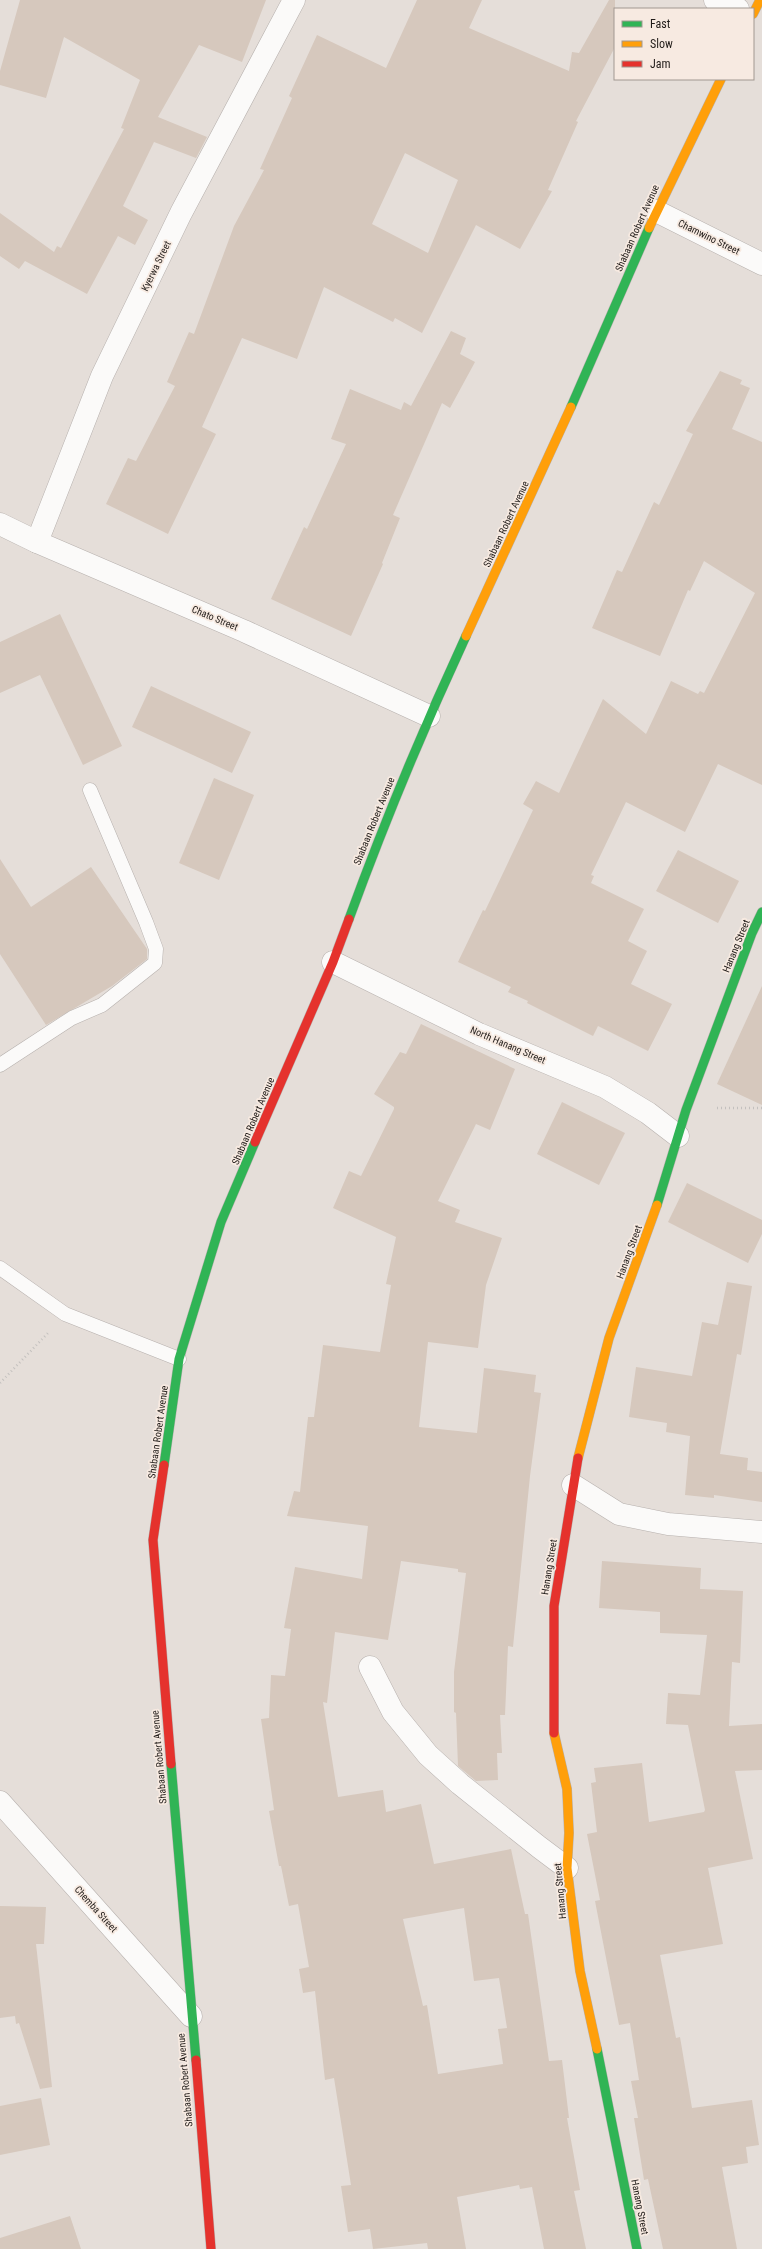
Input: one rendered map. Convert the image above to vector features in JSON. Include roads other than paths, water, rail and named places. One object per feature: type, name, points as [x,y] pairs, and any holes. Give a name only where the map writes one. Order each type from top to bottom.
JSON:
[{"type":"main road","points":[[754,12],[760,0]]},
{"type":"main road","name":"Shabaan Robert Avenue","points":[[211,2249],[153,1540],[179,1359],[221,1222],[333,962],[376,843],[429,716],[558,438],[656,211],[721,80]]},
{"type":"main road","name":"Hanang Street","points":[[637,2249],[610,2107],[580,1971],[567,1868],[569,1833],[567,1789],[553,1728],[554,1606],[577,1462],[609,1338],[650,1228],[686,1110],[752,933],[762,912]]},
{"type":"street","name":"Kyerwa Street","points":[[37,542],[102,376],[182,213],[294,0]]},
{"type":"street","points":[[715,0],[735,8]]},
{"type":"street","name":"Chamwino Street","points":[[656,211],[762,264]]},
{"type":"street","name":"Chato Street","points":[[0,524],[37,542],[244,631],[429,716]]},
{"type":"street","name":"North Hanang Street","points":[[333,962],[479,1034],[605,1087],[648,1113],[678,1136]]},
{"type":"street","points":[[573,1485],[619,1514],[668,1524],[762,1532]]},
{"type":"street","points":[[370,1668],[393,1712],[428,1755],[500,1817],[567,1868]]},
{"type":"street","name":"Chemba Street","points":[[0,1802],[191,2016]]},
{"type":"lane","points":[[0,1064],[72,1018],[102,1005],[155,963],[156,949],[146,922],[90,790]]},
{"type":"lane","points":[[0,1268],[66,1314],[179,1359]]}]
